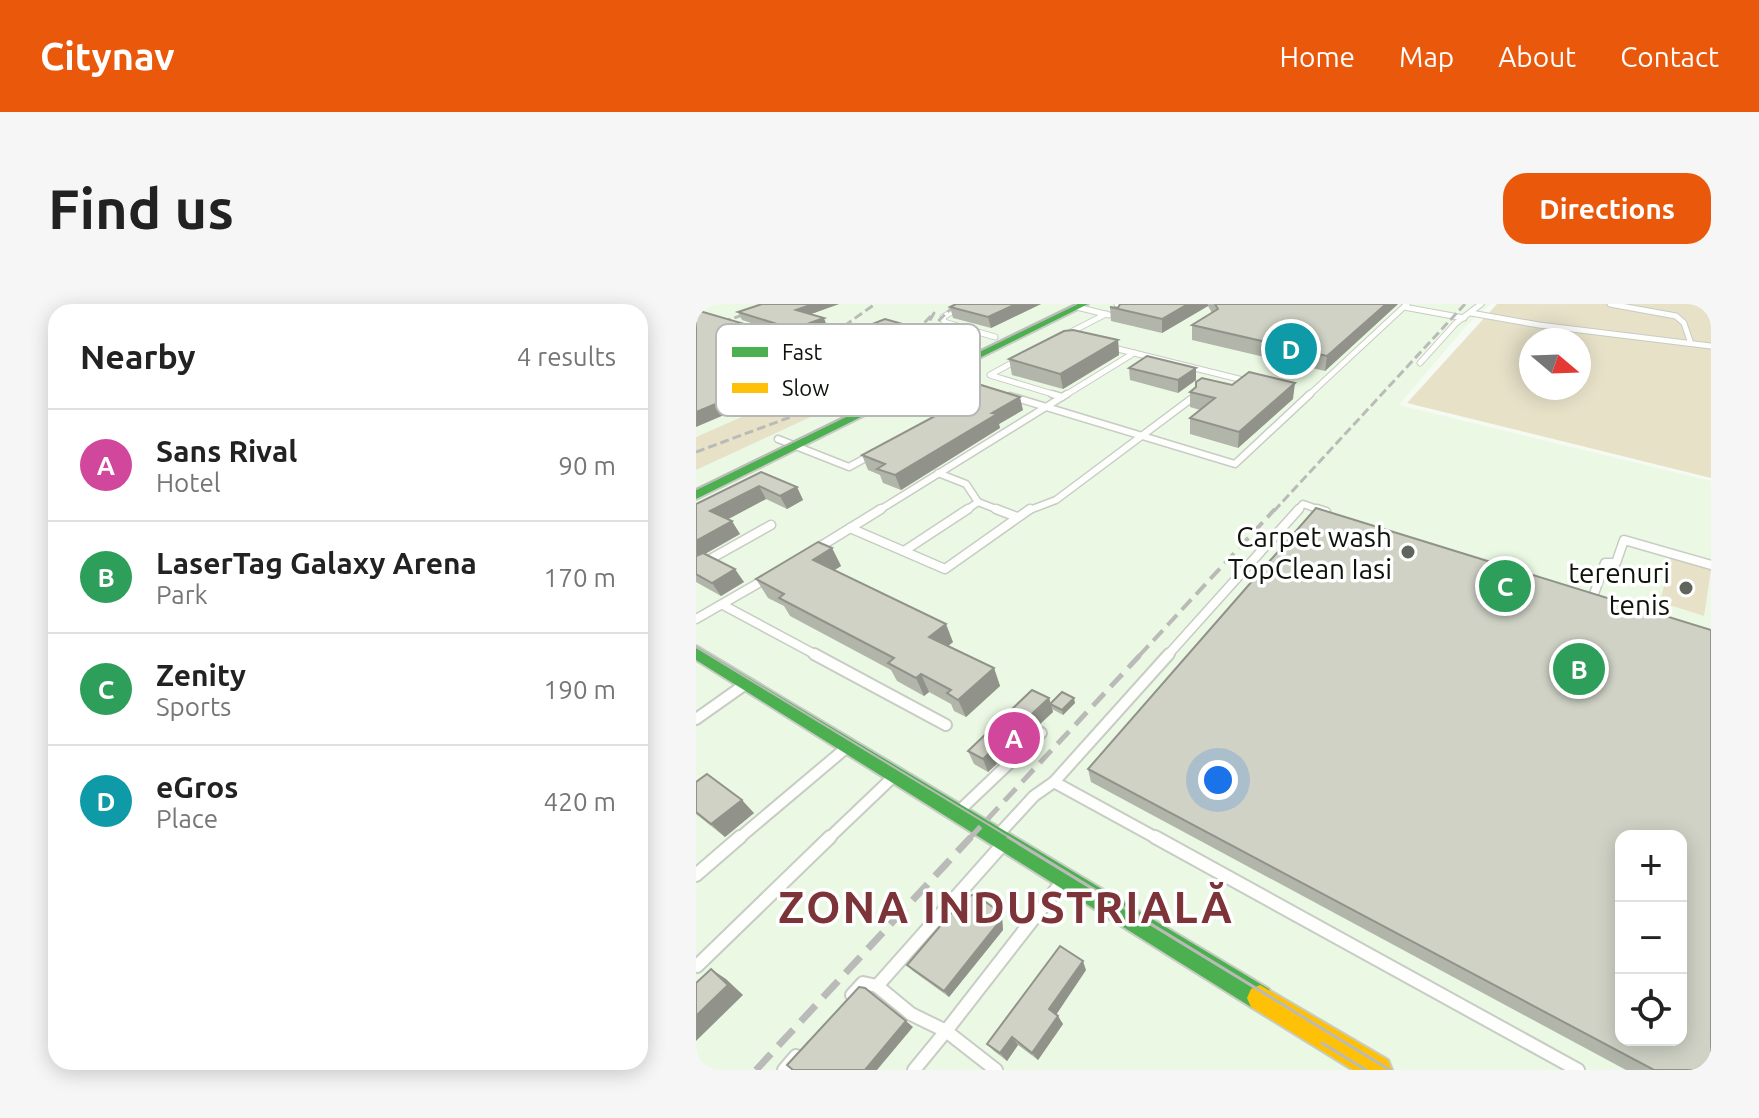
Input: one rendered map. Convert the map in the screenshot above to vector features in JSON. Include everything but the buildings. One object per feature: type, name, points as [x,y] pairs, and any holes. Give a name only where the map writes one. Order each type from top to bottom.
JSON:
[{"type":"main road","points":[[980,345],[1074,305]]},
{"type":"main road","points":[[980,355],[1074,305]]},
{"type":"main road","points":[[696,495],[839,416]]},
{"type":"main road","points":[[696,479],[848,416]]},
{"type":"main road","points":[[696,652],[1378,1070]]},
{"type":"lane","points":[[951,324],[944,322],[943,317],[966,304]]},
{"type":"lane","points":[[1117,304],[1127,304]]},
{"type":"lane","points":[[1420,363],[1481,304]]},
{"type":"lane","points":[[1610,304],[1676,316],[1684,323],[1690,341]]},
{"type":"lane","points":[[1074,305],[1117,317]]},
{"type":"lane","points":[[980,388],[1235,464],[1406,305],[1464,318]]},
{"type":"lane","points":[[1471,313],[1590,332],[1690,341],[1711,346]]},
{"type":"lane","points":[[1078,339],[1064,336],[1106,314]]},
{"type":"lane","points":[[980,333],[995,337]]},
{"type":"lane","points":[[1106,346],[1265,386]]},
{"type":"lane","points":[[799,559],[1134,353]]},
{"type":"lane","points":[[1027,355],[990,375],[1062,397]]},
{"type":"lane","points":[[980,394],[987,390]]},
{"type":"lane","points":[[1294,393],[1309,397]]},
{"type":"lane","points":[[850,528],[945,569],[1034,506],[1056,500],[1191,399]]},
{"type":"lane","points":[[786,443],[849,467],[876,453]]},
{"type":"lane","points":[[938,473],[966,484],[978,502],[1017,517]]},
{"type":"lane","points":[[904,551],[978,502]]},
{"type":"lane","points":[[877,986],[1034,796],[1054,782],[1303,504],[1332,513]]},
{"type":"lane","points":[[696,567],[771,525]]},
{"type":"lane","points":[[1594,594],[1605,563],[1616,563],[1624,540],[1711,565]]},
{"type":"lane","points":[[696,619],[774,574]]},
{"type":"lane","points":[[1579,590],[1609,599]]},
{"type":"lane","points":[[723,605],[946,725]]},
{"type":"lane","points":[[696,719],[747,683]]},
{"type":"lane","points":[[958,812],[1041,733]]},
{"type":"lane","points":[[696,875],[849,746]]},
{"type":"lane","points":[[697,966],[896,775]]},
{"type":"lane","points":[[1054,782],[1578,1070]]},
{"type":"lane","points":[[914,1070],[1066,879]]},
{"type":"lane","points":[[843,1005],[863,983],[877,986],[911,1014],[946,1031],[996,1070]]},
{"type":"lane","points":[[784,1070],[804,1048]]},
{"type":"shaded area","points":[[696,304],[1490,304],[1467,325],[1399,405],[1711,481],[1711,1070],[696,1070]]},
{"type":"shaded area","points":[[1497,304],[1711,304],[1711,478],[1407,403]]},
{"type":"shaded area","points":[[744,416],[812,416],[696,470],[696,437]]},
{"type":"shaded area","name":"terenuri tenis","points":[[1671,558],[1711,570],[1704,616],[1660,602]]},
{"type":"tram line","points":[[980,351],[1076,304]]},
{"type":"tram line","points":[[696,489],[846,416]]},
{"type":"tram line","points":[[696,647],[1012,839]]},
{"type":"tram line","points":[[1008,837],[1390,1070]]},
{"type":"tram line","points":[[1322,1043],[1366,1070]]},
{"type":"railway","points":[[722,322],[776,304]]},
{"type":"railway","points":[[847,324],[875,304]]},
{"type":"railway","points":[[935,324],[956,304]]},
{"type":"railway","points":[[1274,511],[1465,304]]},
{"type":"railway","points":[[923,324],[934,313],[928,324]]},
{"type":"railway","points":[[696,452],[793,416]]},
{"type":"railway","points":[[1139,656],[1275,509]]},
{"type":"railway","points":[[969,839],[1141,654]]},
{"type":"railway","points":[[756,1070],[971,837]]},
{"type":"traffic: fast","points":[[980,355],[1084,304]]},
{"type":"traffic: fast","points":[[696,495],[856,416]]},
{"type":"traffic: fast","points":[[696,652],[1260,998]]},
{"type":"traffic: slow","points":[[1260,998],[1378,1070]]},
{"type":"place","name":"eGros","points":[[1291,349]]},
{"type":"place","name":"Carpet wash TopClean Iasi","points":[[1408,552]]},
{"type":"place","name":"Zenity","points":[[1505,586]]},
{"type":"place","name":"terenuri tenis","points":[[1686,588]]},
{"type":"place","name":"LaserTag Galaxy Arena","points":[[1579,669]]},
{"type":"place","name":"Sans Rival","points":[[1014,738]]},
{"type":"district","name":"ZONA INDUSTRIALĂ","points":[[1006,906]]}]
